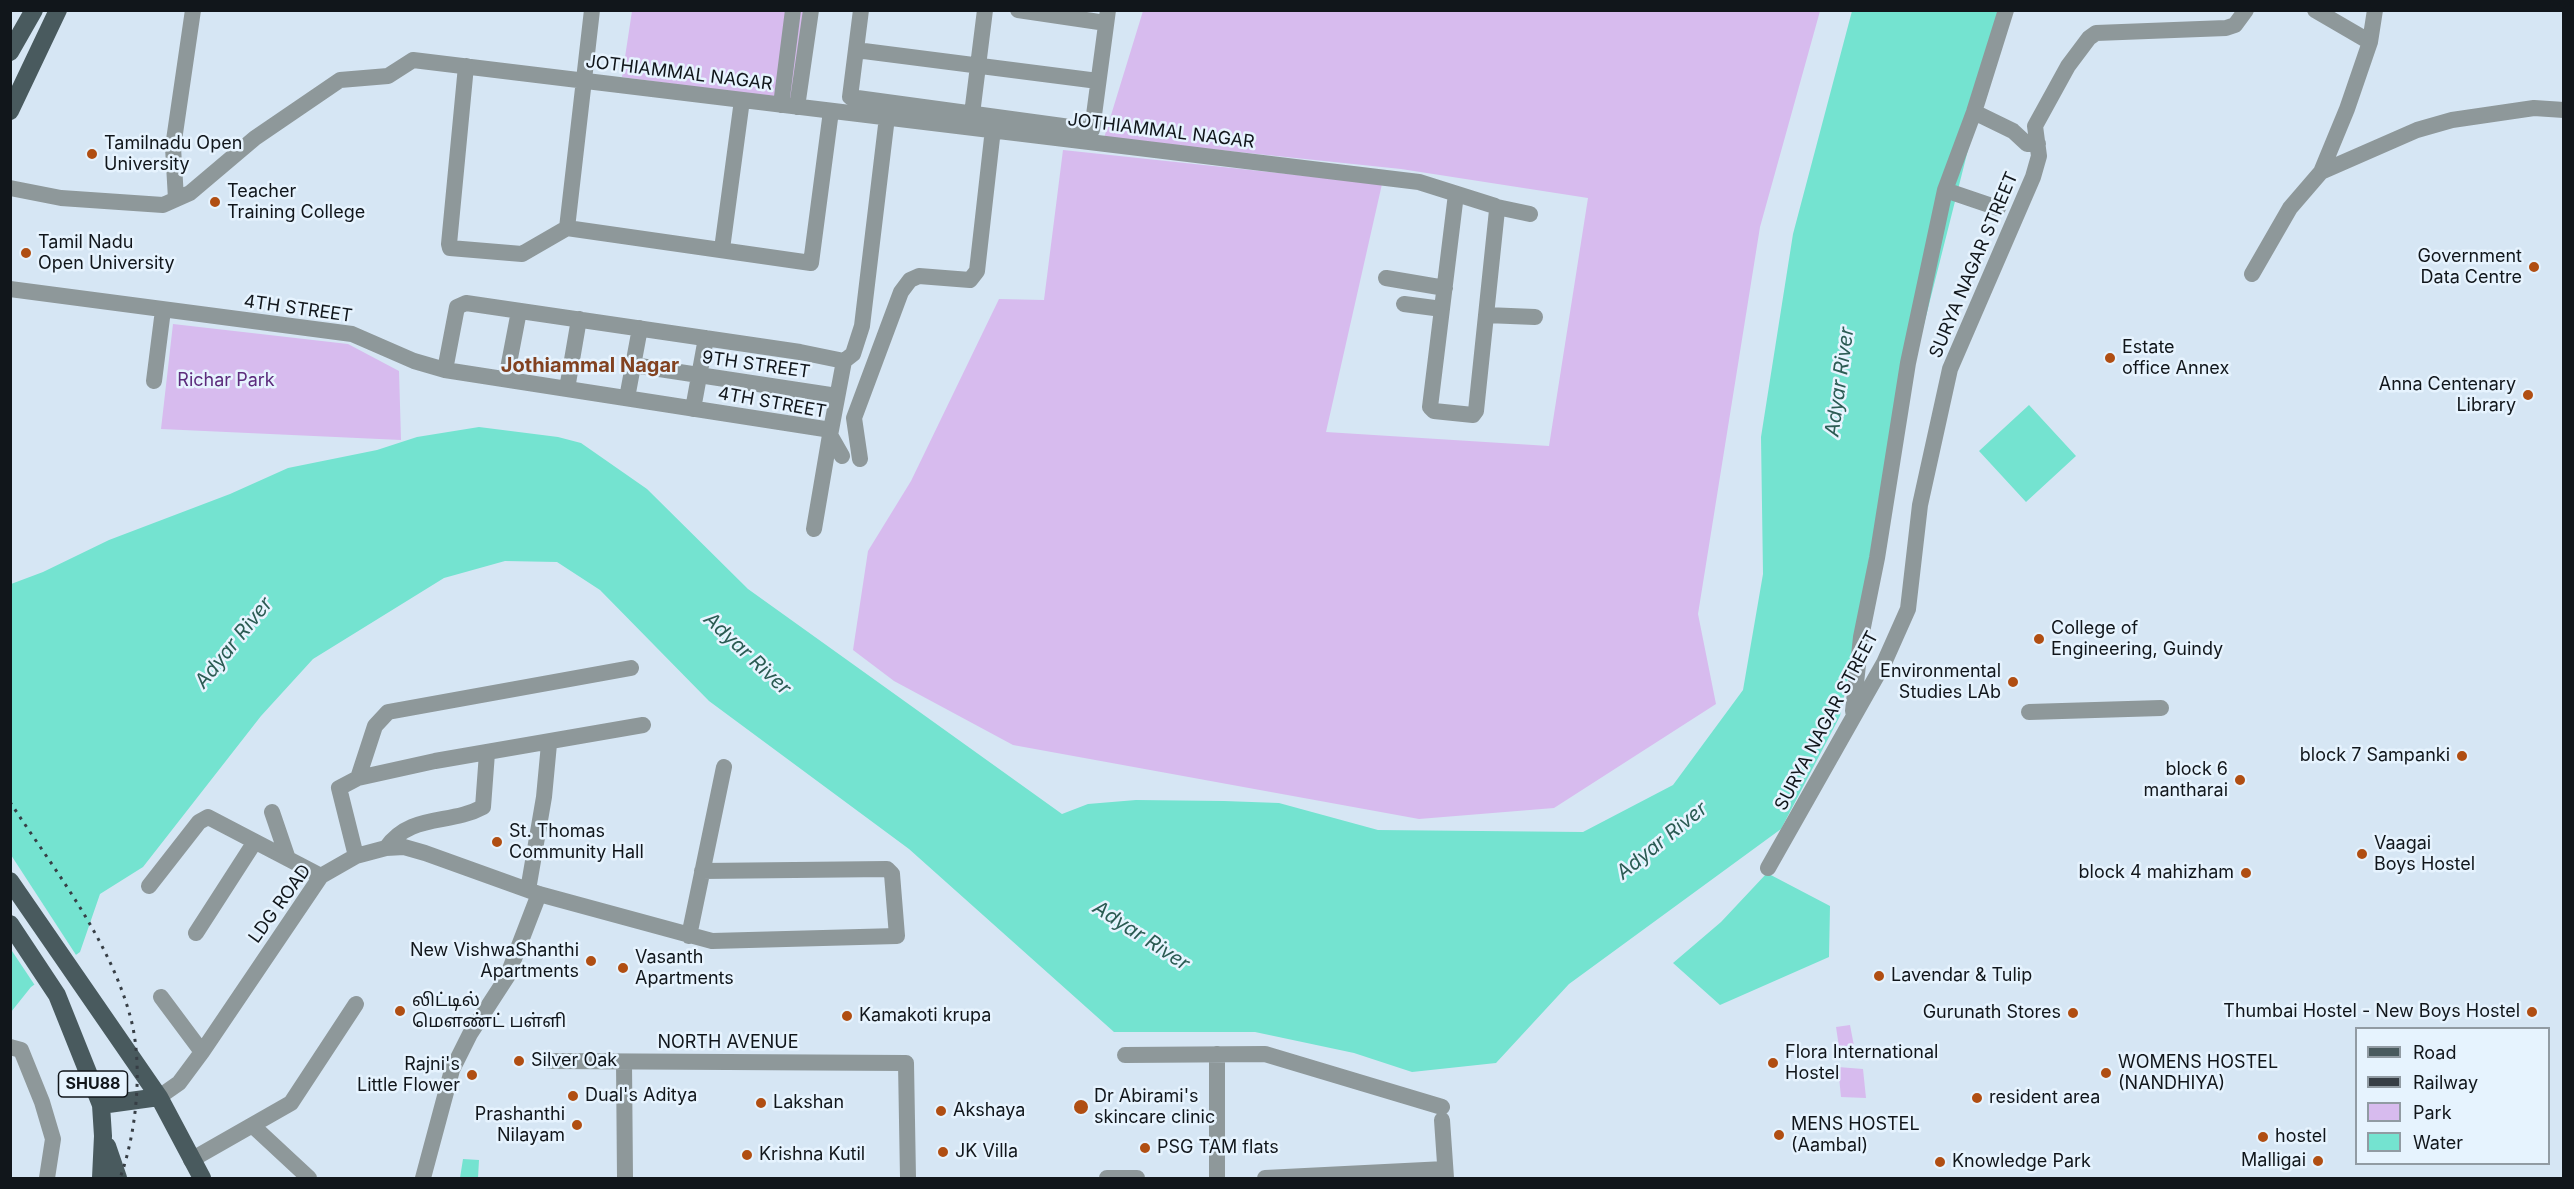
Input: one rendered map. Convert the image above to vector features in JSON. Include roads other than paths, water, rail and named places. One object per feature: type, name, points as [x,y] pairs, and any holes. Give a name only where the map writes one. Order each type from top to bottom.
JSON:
[{"type":"main road","points":[[10,52],[34,10]]},
{"type":"main road","points":[[10,111],[58,10]]},
{"type":"main road","name":"SHU88","points":[[10,881],[159,1098],[101,1105]]},
{"type":"main road","name":"SHU88","points":[[10,924],[57,994],[101,1105],[104,1136],[101,1179]]},
{"type":"main road","points":[[159,1098],[202,1179]]},
{"type":"main road","points":[[104,1136],[118,1179]]},
{"type":"street","points":[[176,199],[173,147],[193,10]]},
{"type":"street","points":[[567,228],[592,10]]},
{"type":"street","points":[[789,106],[794,10]]},
{"type":"street","points":[[789,106],[811,10]]},
{"type":"street","points":[[861,10],[850,98],[1092,130],[1107,17],[1018,10]]},
{"type":"street","points":[[972,114],[985,10]]},
{"type":"street","points":[[1852,719],[1861,637],[1877,558],[1908,363],[1945,190],[1974,112],[2006,10]]},
{"type":"street","name":"SURYA NAGAR STREET","points":[[1768,868],[1884,663],[1908,609],[1920,505],[1950,369],[2033,177],[2039,156],[2035,136],[2036,126],[2057,83],[2089,38],[2096,33],[2226,28],[2235,25],[2246,10]]},
{"type":"street","points":[[2315,10],[2370,42]]},
{"type":"street","points":[[2252,274],[2290,208],[2321,171],[2347,109],[2370,42],[2375,10]]},
{"type":"street","points":[[856,50],[1098,81]]},
{"type":"street","name":"JOTHIAMMAL NAGAR","points":[[10,189],[61,198],[163,205],[190,193],[255,138],[340,80],[388,76],[413,60],[1385,177],[1419,183],[1497,207],[1530,214]]},
{"type":"street","points":[[466,66],[450,248],[522,254],[567,228],[811,263],[831,111]]},
{"type":"street","points":[[722,249],[742,100]]},
{"type":"street","points":[[2321,171],[2417,130],[2452,120],[2534,108],[2564,110]]},
{"type":"street","points":[[1974,112],[2013,131],[2027,144],[2038,144]]},
{"type":"street","points":[[814,530],[844,361],[853,354],[862,326],[887,117]]},
{"type":"street","points":[[860,459],[854,418],[901,292],[910,280],[919,276],[970,280],[975,276],[993,129]]},
{"type":"street","points":[[1945,190],[1998,208]]},
{"type":"street","points":[[1456,194],[1430,405],[1434,411],[1473,415],[1476,413],[1497,207]]},
{"type":"street","points":[[1386,278],[1445,288]]},
{"type":"street","name":"4TH STREET","points":[[10,290],[352,334],[427,366],[446,370],[567,388],[830,433],[842,456]]},
{"type":"street","points":[[446,370],[459,304],[466,303],[706,338],[844,361]]},
{"type":"street","points":[[1404,304],[1442,309]]},
{"type":"street","points":[[154,381],[163,310]]},
{"type":"street","points":[[506,378],[519,310]]},
{"type":"street","points":[[1486,315],[1535,317]]},
{"type":"street","points":[[567,388],[579,319]]},
{"type":"street","points":[[627,398],[640,328]]},
{"type":"street","points":[[693,409],[706,338]]},
{"type":"street","name":"9TH STREET","points":[[633,365],[837,396]]},
{"type":"street","points":[[358,778],[375,726],[388,712],[631,668]]},
{"type":"street","points":[[2029,712],[2161,708]]},
{"type":"street","points":[[356,856],[339,788],[358,778],[435,761],[549,744],[643,725]]},
{"type":"street","points":[[423,1179],[452,1070],[470,1034],[507,977],[534,892],[549,744]]},
{"type":"street","points":[[386,848],[393,837],[411,825],[483,807],[487,753]]},
{"type":"street","points":[[689,936],[724,767]]},
{"type":"street","points":[[272,812],[287,856]]},
{"type":"street","points":[[148,886],[205,818],[212,817],[254,843],[287,856],[321,876]]},
{"type":"street","points":[[196,933],[254,843]]},
{"type":"street","name":"LDG ROAD","points":[[159,1098],[179,1083],[202,1052],[321,876],[356,856],[386,848],[404,847],[425,852],[534,892],[712,941],[897,936],[892,874],[887,869],[702,871]]},
{"type":"street","points":[[161,997],[202,1052]]},
{"type":"street","points":[[191,1160],[291,1103],[356,1004]]},
{"type":"street","points":[[10,1047],[21,1050],[42,1101],[53,1139],[47,1179]]},
{"type":"street","points":[[1217,1054],[1217,1179]]},
{"type":"street","points":[[1125,1055],[1265,1054],[1442,1114],[1446,1174],[1265,1179]]},
{"type":"street","name":"NORTH AVENUE","points":[[549,1061],[906,1063],[908,1179]]},
{"type":"street","points":[[624,1062],[625,1179]]},
{"type":"street","points":[[254,1126],[309,1179]]},
{"type":"street","points":[[1107,1179],[1137,1179]]},
{"type":"water","name":"Adyar River","points":[[1852,11],[2003,11],[1917,352],[1840,716],[1781,829],[1569,984],[1496,1063],[1412,1072],[1354,1053],[1255,1032],[1114,1032],[909,849],[709,701],[600,590],[557,562],[505,561],[444,578],[313,659],[261,716],[143,867],[100,894],[80,952],[31,987],[11,1012],[11,584],[43,572],[109,540],[230,494],[288,468],[377,450],[417,437],[479,427],[558,437],[581,443],[647,489],[748,589],[1062,814],[1088,804],[1136,800],[1224,801],[1279,803],[1378,830],[1583,832],[1673,785],[1743,690],[1763,574],[1761,437],[1793,234]]},
{"type":"water","points":[[2029,405],[2076,456],[2026,502],[1979,451]]},
{"type":"water","points":[[1767,873],[1830,906],[1829,957],[1720,1005],[1673,963],[1721,922]]},
{"type":"water","points":[[463,1159],[479,1160],[478,1178],[460,1178]]},
{"type":"railway","points":[[10,802],[61,877],[93,930],[107,956],[129,1012],[136,1052],[136,1096],[131,1140],[120,1178]]},
{"type":"place","name":"Tamilnadu Open University","points":[[92,154]]},
{"type":"place","name":"Teacher Training College","points":[[215,202]]},
{"type":"place","name":"Tamil Nadu Open University","points":[[26,253]]},
{"type":"place","name":"Government Data Centre","points":[[2534,267]]},
{"type":"place","name":"Estate office Annex","points":[[2110,358]]},
{"type":"place","name":"Anna Centenary Library","points":[[2528,395]]},
{"type":"place","name":"College of Engineering, Guindy","points":[[2039,639]]},
{"type":"place","name":"Environmental Studies LAb","points":[[2013,682]]},
{"type":"place","name":"block 7 Sampanki","points":[[2462,756]]},
{"type":"place","name":"block 6 mantharai","points":[[2240,780]]},
{"type":"place","name":"St. Thomas Community Hall","points":[[497,842]]},
{"type":"place","name":"Vaagai Boys Hostel","points":[[2362,854]]},
{"type":"place","name":"block 4 mahizham","points":[[2246,873]]},
{"type":"place","name":"New VishwaShanthi Apartments","points":[[591,961]]},
{"type":"place","name":"Vasanth Apartments","points":[[623,968]]},
{"type":"place","name":"Lavendar & Tulip","points":[[1879,976]]},
{"type":"place","name":"லிட்டில் மௌண்ட் பள்ளி","points":[[400,1011]]},
{"type":"place","name":"Thumbai Hostel - New Boys Hostel","points":[[2532,1012]]},
{"type":"place","name":"Gurunath Stores","points":[[2073,1013]]},
{"type":"place","name":"Kamakoti krupa","points":[[847,1016]]},
{"type":"place","name":"Silver Oak","points":[[519,1061]]},
{"type":"place","name":"Flora International Hostel","points":[[1773,1063]]},
{"type":"place","name":"WOMENS HOSTEL (NANDHIYA)","points":[[2106,1073]]},
{"type":"place","name":"Rajni's Little Flower","points":[[472,1075]]},
{"type":"place","name":"Dual's Aditya","points":[[573,1096]]},
{"type":"place","name":"resident area","points":[[1977,1098]]},
{"type":"place","name":"Lakshan","points":[[761,1103]]},
{"type":"place","name":"Dr Abirami's skincare clinic","points":[[1081,1107]]},
{"type":"place","name":"Akshaya","points":[[941,1111]]},
{"type":"place","name":"Prashanthi Nilayam","points":[[577,1125]]},
{"type":"place","name":"MENS HOSTEL (Aambal)","points":[[1779,1135]]},
{"type":"place","name":"hostel","points":[[2263,1137]]},
{"type":"place","name":"PSG TAM flats","points":[[1145,1148]]},
{"type":"place","name":"JK Villa","points":[[943,1152]]},
{"type":"place","name":"Krishna Kutil","points":[[747,1155]]},
{"type":"place","name":"Malligai","points":[[2318,1161]]},
{"type":"place","name":"Knowledge Park","points":[[1940,1162]]},
{"type":"district","name":"Jothiammal Nagar","points":[[590,366]]},
{"type":"park label","name":"Richar Park","points":[[226,381]]}]
